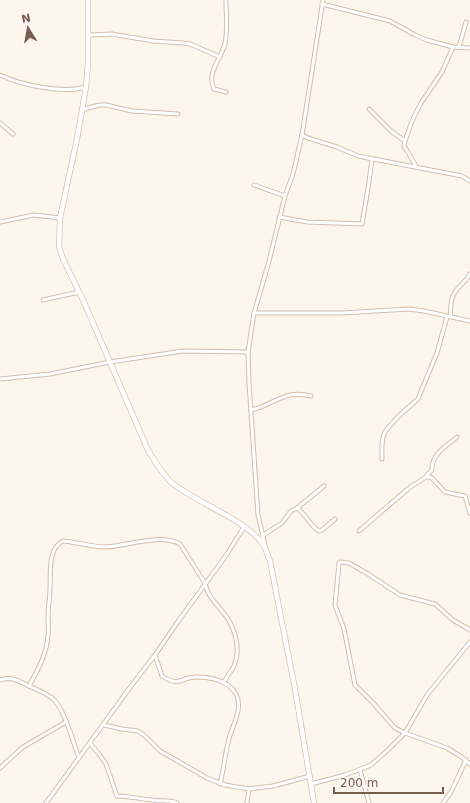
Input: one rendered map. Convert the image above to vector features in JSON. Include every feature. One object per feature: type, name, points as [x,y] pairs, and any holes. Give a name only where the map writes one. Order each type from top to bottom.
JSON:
[{"type":"main road","points":[[88,0],[88,63],[86,87],[60,218],[59,246],[63,259],[79,292],[148,450],[158,467],[170,481],[186,493],[244,527],[258,538],[266,550],[274,581],[314,803]]},
{"type":"street","points":[[226,0],[227,35],[212,78],[212,85],[214,89],[226,92]]},
{"type":"street","points":[[266,550],[258,515],[248,352],[254,313],[268,265],[279,217],[293,174],[302,135],[322,2],[390,21],[421,38],[453,46],[470,48]]},
{"type":"street","points":[[459,47],[466,22]]},
{"type":"street","points":[[88,35],[112,34],[153,41],[190,44],[220,57]]},
{"type":"street","points":[[416,166],[404,146],[405,141],[412,121],[421,103],[442,72],[453,46]]},
{"type":"street","points":[[0,75],[14,82],[60,90],[86,87]]},
{"type":"street","points":[[82,110],[92,106],[106,105],[132,111],[178,114]]},
{"type":"street","points":[[369,109],[392,132],[405,141]]},
{"type":"street","points":[[0,123],[13,134]]},
{"type":"street","points":[[302,135],[358,156],[416,166],[462,176],[470,180]]},
{"type":"street","points":[[279,217],[307,222],[362,224],[372,159]]},
{"type":"street","points":[[254,185],[285,196]]},
{"type":"street","points":[[0,222],[34,215],[60,218]]},
{"type":"street","points":[[382,459],[382,441],[384,434],[389,426],[418,399],[437,353],[449,317],[452,298],[468,279],[470,274]]},
{"type":"street","points":[[43,300],[79,292]]},
{"type":"street","points":[[254,313],[342,313],[409,310],[424,311],[470,321]]},
{"type":"street","points":[[0,379],[50,374],[110,362],[183,351],[248,352]]},
{"type":"street","points":[[251,410],[294,393],[311,396]]},
{"type":"street","points":[[359,531],[375,519],[409,488],[426,477],[432,470],[431,463],[435,456],[458,438]]},
{"type":"street","points":[[426,477],[431,477],[445,492],[462,494],[465,496],[470,513]]},
{"type":"street","points":[[262,536],[282,523],[291,511],[297,508],[324,486]]},
{"type":"street","points":[[297,508],[317,530],[322,530],[334,519]]},
{"type":"street","points":[[46,803],[155,655],[244,527]]},
{"type":"street","points":[[30,686],[41,663],[47,642],[51,567],[56,547],[59,542],[63,541],[108,547],[145,541],[176,542],[180,544],[205,583],[206,590],[209,595],[223,612],[234,632],[237,644],[234,665],[224,682]]},
{"type":"street","points":[[470,630],[453,620],[435,604],[400,595],[349,563],[339,563],[335,605],[344,629],[355,686],[374,704],[395,728],[447,748],[470,764]]},
{"type":"street","points":[[311,784],[340,777],[371,765],[405,733],[426,695],[470,642]]},
{"type":"street","points":[[155,655],[162,676],[173,683],[180,682],[190,677],[208,677],[224,682],[236,693],[238,715],[231,733],[220,784]]},
{"type":"street","points":[[0,680],[11,678],[53,698],[66,722],[79,758]]},
{"type":"street","points":[[0,768],[23,747],[66,722]]},
{"type":"street","points":[[104,724],[122,729],[138,731],[165,754],[220,784],[249,789],[273,786],[310,776]]},
{"type":"street","points":[[90,743],[106,764],[117,796],[161,801],[172,800],[177,803]]},
{"type":"street","points":[[443,803],[451,792],[466,760]]},
{"type":"street","points":[[360,770],[370,803]]},
{"type":"street","points":[[247,803],[249,789]]}]
